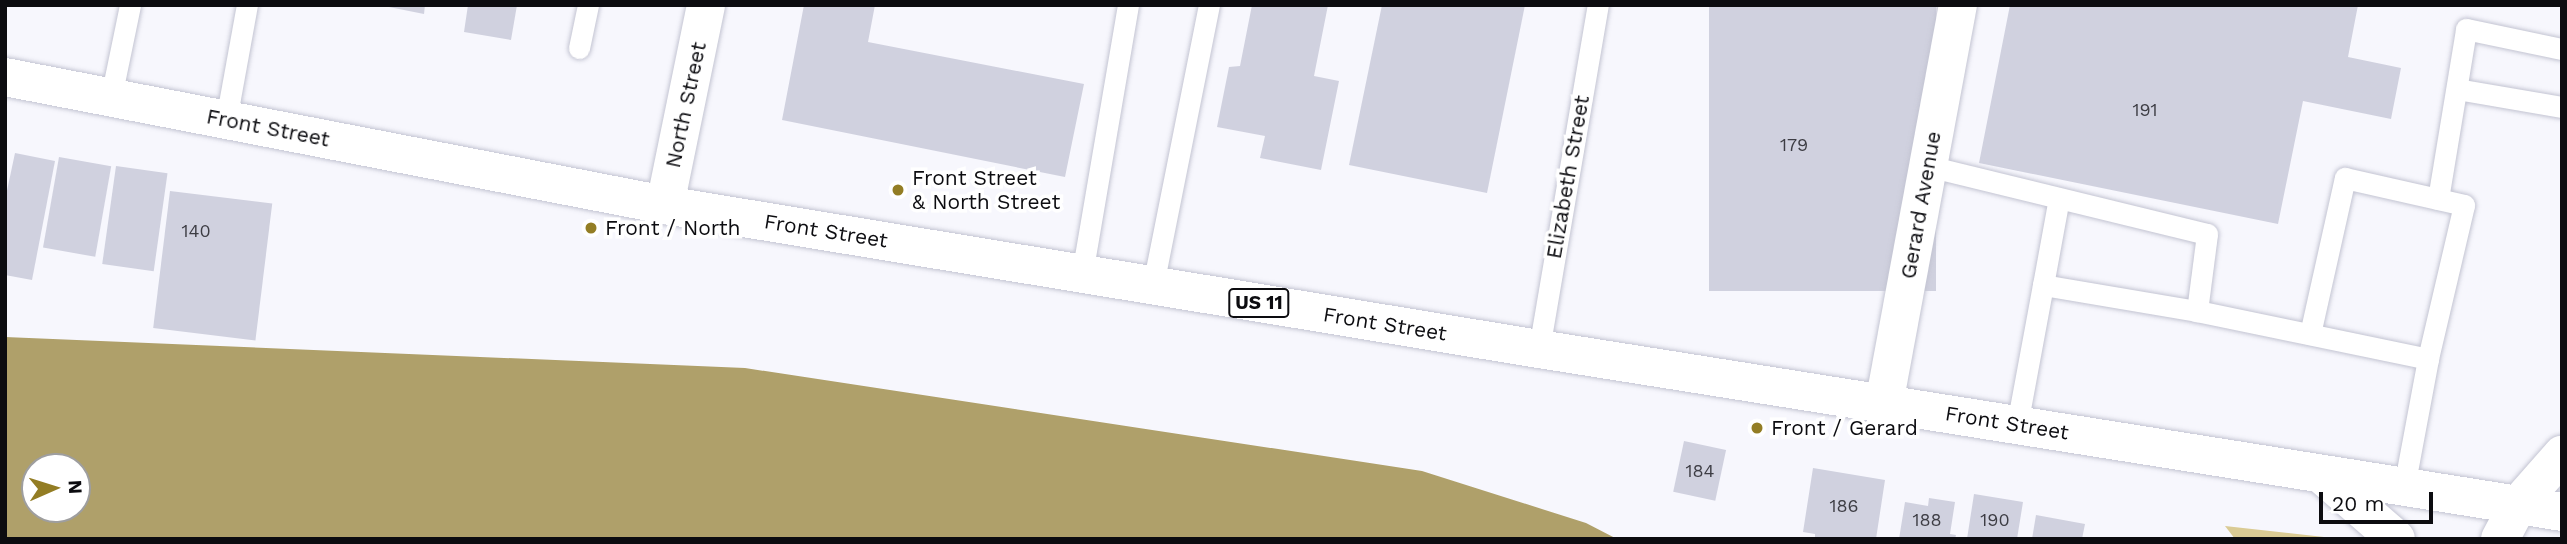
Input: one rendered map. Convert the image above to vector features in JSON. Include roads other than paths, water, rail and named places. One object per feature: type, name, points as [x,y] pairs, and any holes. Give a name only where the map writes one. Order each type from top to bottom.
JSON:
[{"type":"main road","name":"North Street","points":[[665,205],[706,5]]},
{"type":"main road","name":"Gerard Avenue","points":[[1884,404],[1958,5]]},
{"type":"main road","name":"Front Street","points":[[5,77],[665,205],[1538,349],[2562,512]]},
{"type":"main road","points":[[2500,539],[2518,505],[2562,455]]},
{"type":"main road","points":[[2321,474],[2396,539]]},
{"type":"lane","points":[[111,97],[130,5]]},
{"type":"lane","points":[[226,120],[247,5]]},
{"type":"lane","points":[[579,48],[588,5]]},
{"type":"lane","points":[[1082,274],[1128,5]]},
{"type":"lane","points":[[1153,285],[1209,5]]},
{"type":"lane","name":"Elizabeth Street","points":[[1538,349],[1598,5]]},
{"type":"lane","points":[[2438,199],[2466,29],[2562,49]]},
{"type":"lane","points":[[2457,89],[2562,107]]},
{"type":"lane","points":[[1928,166],[2207,234],[2197,311]]},
{"type":"lane","points":[[2310,334],[2345,178],[2464,205],[2428,359],[2404,487]]},
{"type":"lane","points":[[2017,425],[2059,198]]},
{"type":"lane","points":[[2043,285],[2197,311],[2428,359]]},
{"type":"place","name":"Front Street & North Street","points":[[898,190]]},
{"type":"place","name":"Front / North","points":[[591,228]]},
{"type":"place","name":"Front / Gerard","points":[[1757,428]]}]
